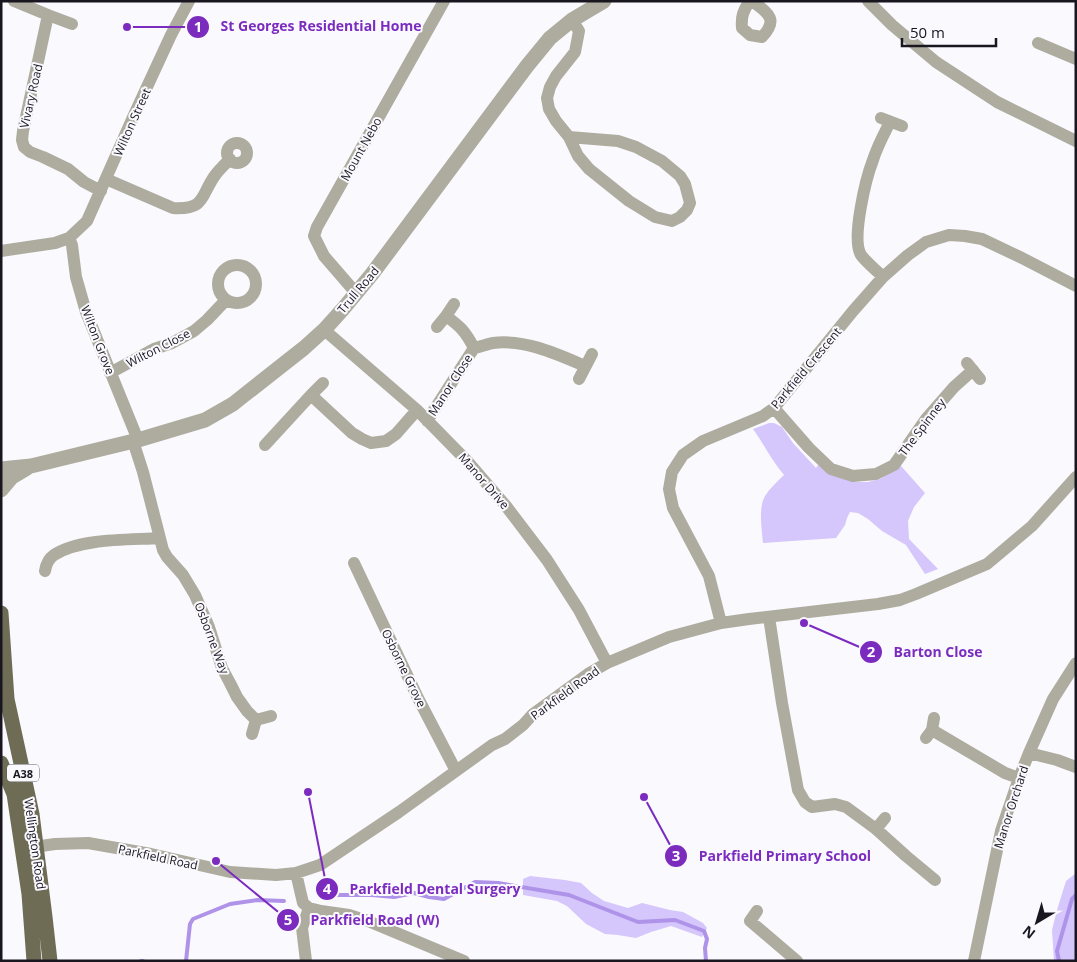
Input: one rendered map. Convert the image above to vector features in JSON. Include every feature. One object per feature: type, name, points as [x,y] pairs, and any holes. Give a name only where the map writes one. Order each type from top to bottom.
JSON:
[{"type":"main road","name":"A38","points":[[1,613],[7,699],[3,726],[1,728]]},
{"type":"main road","name":"Wellington Road","points":[[7,699],[32,814],[29,848],[34,961]]},
{"type":"main road","name":"Wellington Road","points":[[1,763],[14,794],[29,848],[45,917],[50,961]]},
{"type":"street","points":[[14,1],[72,24]]},
{"type":"street","name":"Wilton Street","points":[[69,238],[87,221],[171,35],[189,1]]},
{"type":"street","name":"Mount Nebo","points":[[356,293],[324,256],[314,236],[317,227],[444,1]]},
{"type":"street","name":"Trull Road","points":[[1,469],[31,466],[135,441],[205,420],[233,404],[304,348],[325,328],[378,266],[526,66],[550,38],[572,20],[604,1]]},
{"type":"street","points":[[868,1],[892,26],[936,62],[997,102],[1076,141]]},
{"type":"street","name":"Vivary Road","points":[[48,15],[22,140],[24,147],[30,152],[68,169],[84,182],[104,185]]},
{"type":"street","points":[[569,137],[618,141],[636,146],[662,161],[680,176],[689,194],[690,203],[688,210],[672,221],[654,217],[629,201],[589,169],[578,156],[569,137],[556,121],[549,109],[547,98],[556,76],[575,52],[579,31],[572,20]]},
{"type":"street","points":[[1034,41],[1076,59]]},
{"type":"street","points":[[883,277],[860,254],[858,238],[861,205],[868,173],[891,122]]},
{"type":"street","points":[[104,185],[173,208],[183,209],[194,206],[202,200],[215,175],[230,159]]},
{"type":"street","name":"Parkfield Crescent","points":[[721,623],[709,576],[673,508],[669,489],[672,472],[682,455],[703,441],[763,416],[774,408],[883,277],[926,242],[949,235],[982,240],[1076,286]]},
{"type":"street","points":[[1,251],[55,243],[69,238]]},
{"type":"street","name":"Wilton Grove","points":[[69,238],[72,245],[76,277],[86,312],[135,441]]},
{"type":"street","name":"Wilton Close","points":[[110,373],[154,349],[172,343],[194,331],[226,300]]},
{"type":"street","points":[[437,327],[454,304]]},
{"type":"street","name":"Manor Close","points":[[446,316],[466,333],[474,348]]},
{"type":"street","name":"Manor Drive","points":[[325,328],[329,334],[417,410],[468,462],[506,506],[547,560],[579,610],[606,663]]},
{"type":"street","name":"Manor Close","points":[[427,421],[474,348],[493,343],[510,343],[535,347],[585,366]]},
{"type":"street","points":[[579,379],[592,354]]},
{"type":"street","name":"The Spinney","points":[[774,408],[809,448],[831,469],[854,476],[876,474],[894,464],[926,419],[954,387],[973,371]]},
{"type":"street","points":[[265,445],[273,426],[323,383]]},
{"type":"street","points":[[311,395],[352,433],[371,443],[386,441],[396,434],[417,410]]},
{"type":"street","name":"Osborne Way","points":[[135,441],[163,550],[183,575],[195,595],[209,627],[222,668],[237,697],[256,720]]},
{"type":"street","name":"Trull Road","points":[[1,490],[12,477],[31,466]]},
{"type":"street","name":"Parkfield Road","points":[[29,848],[55,844],[88,843],[151,854],[230,872],[276,875],[296,873],[320,865],[399,812],[492,745],[505,739],[524,725],[533,714],[606,663],[670,637],[721,623],[878,604],[900,600],[916,594],[987,564],[1032,526],[1076,478]]},
{"type":"street","points":[[44,572],[52,556],[66,549],[94,542],[160,538]]},
{"type":"street","name":"Osborne Grove","points":[[354,563],[418,698],[456,771]]},
{"type":"street","points":[[769,617],[798,790],[805,802],[812,807],[835,804],[846,807],[876,829],[935,880]]},
{"type":"street","name":"Manor Orchard","points":[[974,961],[1001,831],[1019,778],[1053,699],[1076,663]]},
{"type":"street","points":[[252,734],[256,720],[271,716]]},
{"type":"street","points":[[931,729],[1005,773],[1019,778]]},
{"type":"street","points":[[1029,753],[1076,767]]},
{"type":"street","points":[[876,829],[885,818]]},
{"type":"street","points":[[296,873],[303,903],[310,908],[321,912],[350,915],[368,921],[464,961]]},
{"type":"street","points":[[306,961],[302,928],[310,908]]},
{"type":"street","points":[[757,911],[750,921],[797,961]]},
{"type":"shaded area","points":[[769,423],[782,427],[793,443],[816,468],[818,465],[854,482],[868,482],[880,479],[901,466],[925,493],[914,507],[908,521],[909,539],[938,569],[925,574],[906,545],[882,531],[858,513],[850,512],[845,525],[836,538],[763,543],[761,519],[763,501],[769,490],[784,475],[753,429]]},
{"type":"shaded area","points":[[1076,873],[1076,961],[1054,961],[1052,930],[1057,910],[1066,881]]},
{"type":"shaded area","points":[[530,876],[581,883],[604,901],[628,908],[642,903],[683,912],[703,923],[707,928],[702,937],[671,926],[636,938],[605,934],[586,924],[567,906],[557,901],[523,895],[523,879]]},
{"type":"waterway","points":[[325,895],[394,897],[414,893],[444,899],[475,882],[498,883],[569,895],[638,922],[675,920],[704,931],[707,939],[705,948],[706,961]]},
{"type":"waterway","points":[[1059,961],[1057,951],[1072,899],[1076,895]]},
{"type":"waterway","points":[[186,961],[190,924],[193,919],[230,904],[257,900],[284,901]]},
{"type":"place","name":"St Georges Residential Home","points":[[127,27]]},
{"type":"place","name":"Barton Close","points":[[804,623]]},
{"type":"place","name":"Parkfield Dental Surgery","points":[[308,792]]},
{"type":"place","name":"Parkfield Primary School","points":[[644,797]]},
{"type":"place","name":"Parkfield Road (W)","points":[[216,861]]}]
